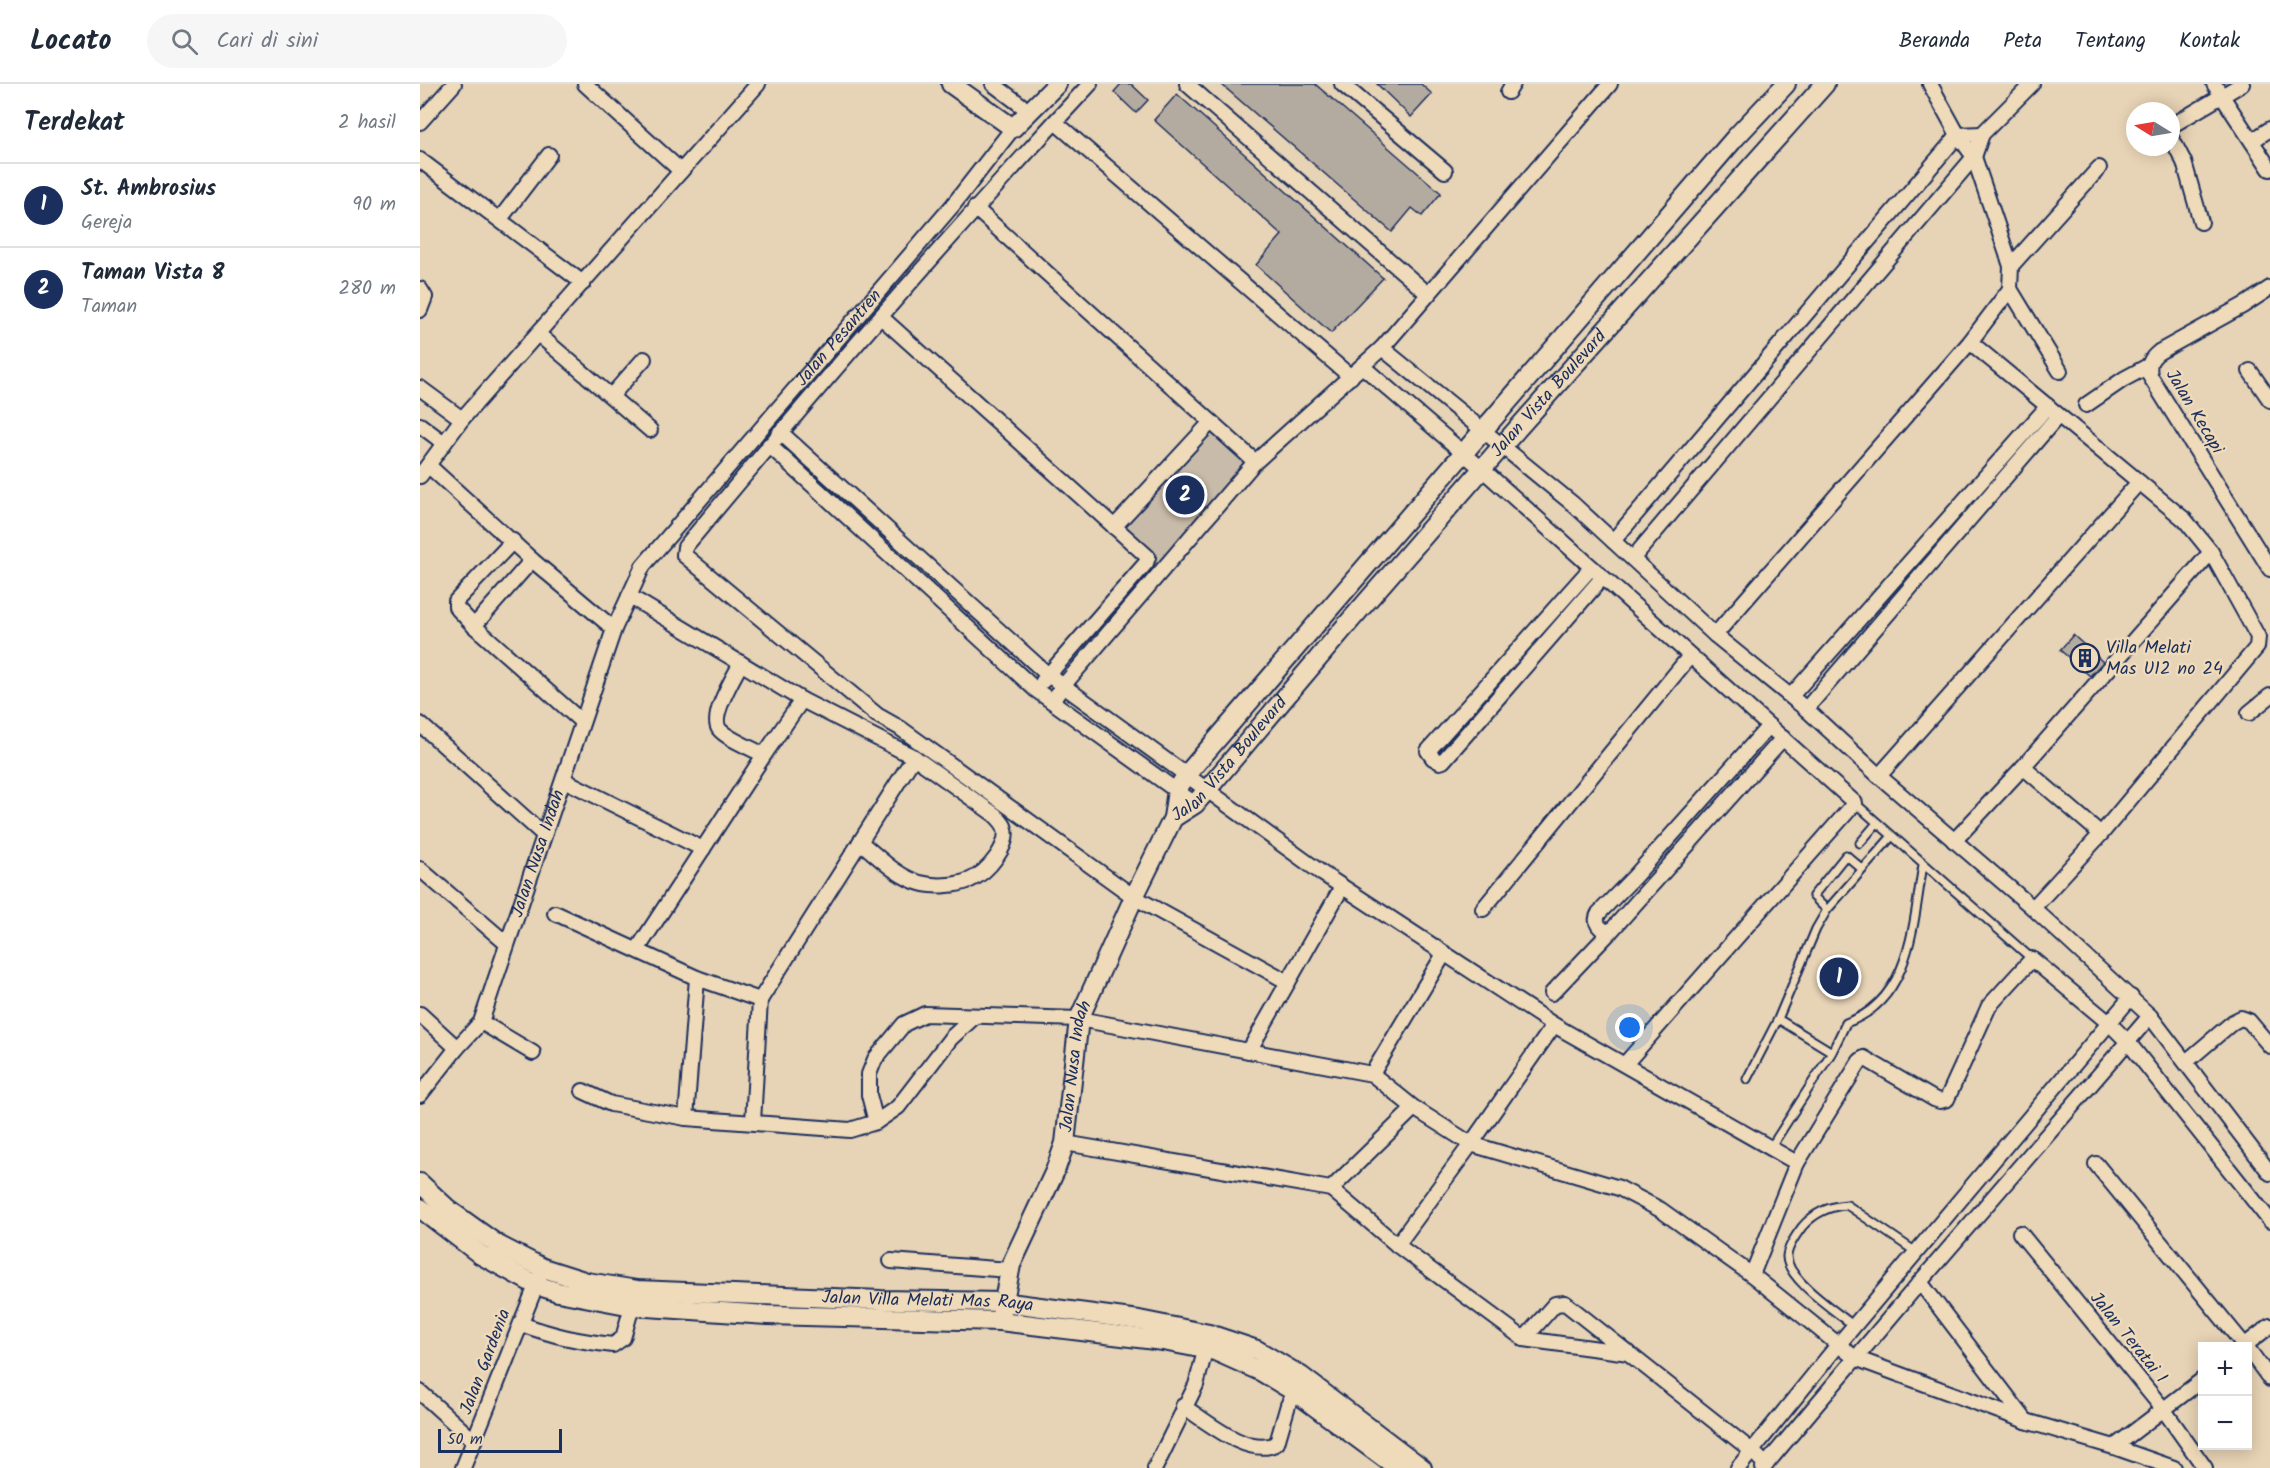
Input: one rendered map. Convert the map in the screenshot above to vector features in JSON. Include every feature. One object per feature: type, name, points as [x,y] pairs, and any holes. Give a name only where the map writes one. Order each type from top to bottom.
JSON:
[{"type":"street","points":[[420,122],[454,84]]},
{"type":"street","points":[[585,84],[681,171]]},
{"type":"street","points":[[614,629],[532,560],[513,541],[424,471],[462,419],[758,84]]},
{"type":"street","points":[[951,84],[1013,128]]},
{"type":"street","points":[[993,84],[1021,105]]},
{"type":"street","name":"Jalan Pesantren","points":[[630,593],[643,566],[953,205],[1013,128],[1057,84]]},
{"type":"street","points":[[1090,84],[975,208],[780,432],[685,547],[684,555],[877,715],[900,728],[1134,897],[1288,982]]},
{"type":"street","points":[[1187,84],[1428,294]]},
{"type":"street","points":[[1342,84],[1445,171]]},
{"type":"street","points":[[1052,701],[1254,463],[1382,348],[1610,84]]},
{"type":"street","name":"Jalan Vista Boulevard","points":[[1173,818],[1177,790],[1187,774],[1735,138],[1786,84]]},
{"type":"street","name":"Jalan Vista Boulevard","points":[[1173,818],[1195,804],[1341,630],[1825,84]]},
{"type":"street","points":[[1930,84],[1974,157],[2011,266],[2010,289],[2060,371]]},
{"type":"street","points":[[1633,558],[1974,157],[1982,134],[2032,84]]},
{"type":"street","points":[[2214,84],[2270,169]]},
{"type":"street","points":[[2180,121],[2242,84]]},
{"type":"street","points":[[1055,122],[1351,377]]},
{"type":"street","points":[[2252,141],[2270,129]]},
{"type":"street","points":[[1613,541],[1959,135],[1982,134]]},
{"type":"street","points":[[2180,154],[2201,222]]},
{"type":"street","points":[[500,219],[549,155]]},
{"type":"street","points":[[420,160],[583,283]]},
{"type":"street","points":[[2011,266],[2099,168]]},
{"type":"street","points":[[975,208],[1254,463]]},
{"type":"street","points":[[1835,281],[1854,298]]},
{"type":"street","name":"Jalan Kecapi","points":[[2270,288],[2159,352],[2148,366],[2150,376],[2270,569]]},
{"type":"street","points":[[420,289],[425,297],[420,310]]},
{"type":"street","points":[[1715,635],[1970,342],[2010,289]]},
{"type":"street","points":[[881,317],[1148,556],[1148,560],[1047,674],[1036,690]]},
{"type":"street","points":[[538,334],[612,395],[650,430]]},
{"type":"street","points":[[1970,342],[2184,520],[2211,552],[2258,638],[2257,647],[2100,834],[2033,908]]},
{"type":"street","points":[[1382,348],[1503,445],[1633,558],[1715,635],[1806,709],[1878,776],[2033,908],[2132,997],[2150,1016],[2270,1173]]},
{"type":"street","points":[[612,395],[644,359]]},
{"type":"street","points":[[1362,366],[1482,469],[1855,803],[1625,1064]]},
{"type":"street","points":[[2086,405],[2148,366]]},
{"type":"street","points":[[2250,371],[2269,398]]},
{"type":"street","points":[[420,388],[462,419]]},
{"type":"street","points":[[1791,696],[2048,406]]},
{"type":"street","points":[[1726,408],[1746,426]]},
{"type":"street","points":[[1806,709],[2058,416]]},
{"type":"street","points":[[1114,527],[1211,422]]},
{"type":"street","points":[[420,425],[444,443]]},
{"type":"street","points":[[780,432],[1047,674],[1342,887],[1554,1025],[1797,1163]]},
{"type":"street","points":[[769,446],[1036,690],[1195,804]]},
{"type":"street","points":[[1878,776],[2139,482]]},
{"type":"street","points":[[513,541],[456,601],[456,607],[474,626],[582,722]]},
{"type":"street","points":[[1953,841],[2023,766],[2211,552]]},
{"type":"street","points":[[474,626],[532,560]]},
{"type":"street","points":[[1591,568],[1428,751],[1433,758],[1440,762],[1443,761],[1602,578]]},
{"type":"street","points":[[630,593],[802,700],[914,757],[995,814],[1004,827],[1005,844],[993,862],[971,880],[947,885],[923,884],[907,879],[860,842]]},
{"type":"street","name":"Jalan Nusa Indah","points":[[420,1095],[457,1048],[481,1023],[506,943],[564,780],[614,629],[630,593]]},
{"type":"street","points":[[1483,909],[1690,656]]},
{"type":"street","points":[[741,663],[721,704],[716,721],[719,729],[725,734],[764,755]]},
{"type":"street","points":[[2249,713],[2270,696]]},
{"type":"street","points":[[637,950],[802,700]]},
{"type":"street","points":[[420,724],[544,835]]},
{"type":"street","points":[[1610,932],[1603,931],[1597,924],[1596,918],[1599,914],[1769,726]]},
{"type":"street","points":[[1552,993],[1610,932],[1783,738]]},
{"type":"street","points":[[753,1122],[760,1000],[914,757]]},
{"type":"street","points":[[2023,766],[2100,834]]},
{"type":"street","points":[[564,780],[703,849]]},
{"type":"street","name":"Jalan Nusa Indah","points":[[1000,1322],[1009,1270],[1055,1171],[1065,1143],[1079,1019],[1134,897],[1173,818]]},
{"type":"street","points":[[420,869],[506,943]]},
{"type":"street","points":[[1250,1051],[1342,887]]},
{"type":"street","points":[[555,913],[697,978],[760,1000]]},
{"type":"street","points":[[1371,1074],[1444,954]]},
{"type":"street","points":[[1752,1275],[1797,1163],[1860,1062],[1864,1058],[1934,1099],[1940,1101],[1947,1099],[1989,1006],[2032,958],[2128,1042],[2270,1221]]},
{"type":"street","points":[[686,1118],[697,978]]},
{"type":"street","points":[[1738,1468],[1838,1345],[2132,997]]},
{"type":"street","points":[[420,1014],[457,1048]]},
{"type":"street","points":[[876,1122],[869,1095],[869,1074],[875,1059],[904,1024],[925,1014],[1079,1019],[1371,1074],[1414,1108],[1471,1144],[1619,1188],[1661,1210],[1752,1275],[1856,1358],[2026,1421],[2114,1447],[2174,1468]]},
{"type":"street","points":[[583,1091],[610,1104],[686,1118],[850,1130],[876,1122],[898,1107],[951,1038],[975,1016]]},
{"type":"street","points":[[1524,1339],[1555,1304],[1565,1303],[1752,1450],[1765,1466],[1920,1282],[2150,1016]]},
{"type":"street","points":[[2186,1062],[2233,1022],[2241,1018],[2249,1020],[2270,1046]]},
{"type":"street","points":[[481,1023],[533,1053]]},
{"type":"street","points":[[1397,1245],[1554,1025]]},
{"type":"street","points":[[1331,1189],[1414,1108]]},
{"type":"street","points":[[1065,1143],[1331,1189],[1397,1245],[1524,1339],[1629,1353]]},
{"type":"street","points":[[2096,1164],[2241,1342]]},
{"type":"street","name":"Jalan Villa Melati Mas Raya","points":[[420,1183],[449,1210],[558,1292],[632,1306],[767,1315],[1000,1322],[1163,1341],[1207,1342],[1257,1350],[1301,1376],[1422,1468]]},
{"type":"street","name":"Jalan Villa Melati Mas Raya","points":[[420,1208],[481,1255],[539,1276],[637,1290],[881,1300],[1003,1302],[1139,1320],[1207,1342],[1215,1352],[1262,1371],[1295,1392],[1398,1468]]},
{"type":"street","name":"Jalan Teratai I","points":[[2020,1233],[2164,1410],[2205,1468]]},
{"type":"street","points":[[891,1261],[1009,1270]]},
{"type":"street","name":"Jalan Gardenia","points":[[463,1468],[539,1276]]},
{"type":"street","points":[[1920,1282],[2026,1421]]},
{"type":"street","points":[[521,1324],[552,1336],[613,1345],[622,1338],[632,1306]]},
{"type":"street","points":[[2251,1342],[2270,1326]]},
{"type":"street","points":[[1155,1468],[1196,1384],[1207,1342]]},
{"type":"street","points":[[2252,1356],[2270,1379]]},
{"type":"street","points":[[2114,1447],[2198,1383]]},
{"type":"street","points":[[420,1392],[474,1441]]},
{"type":"street","points":[[1184,1406],[1228,1436],[1250,1446],[1270,1447],[1276,1443],[1288,1405],[1295,1392]]},
{"type":"lane","points":[[1855,803],[1923,865],[2032,958]]},
{"type":"lane","points":[[1860,843],[1877,823]]},
{"type":"lane","points":[[1747,1079],[1778,1019],[1797,971],[1827,910],[1892,836]]},
{"type":"lane","points":[[1827,910],[1813,896],[1846,855],[1862,869]]},
{"type":"lane","points":[[1771,1147],[1832,1052],[1846,1023],[1861,1018],[1880,1002],[1898,977],[1905,962],[1923,865]]},
{"type":"lane","points":[[1778,1019],[1832,1052]]},
{"type":"lane","points":[[1854,1326],[1792,1273],[1787,1255],[1792,1242],[1803,1227],[1815,1214],[1825,1209],[1847,1205],[1916,1252]]},
{"type":"shaded area","points":[[1211,422],[1254,463],[1163,570],[1114,527]]},
{"type":"building","points":[[1121,84],[1131,84],[1148,100],[1136,113],[1114,92]]},
{"type":"building","points":[[1221,84],[1315,84],[1441,193],[1422,216],[1412,208],[1392,232]]},
{"type":"building","points":[[1377,84],[1421,84],[1432,94],[1411,117]]},
{"type":"building","points":[[1177,94],[1383,278],[1331,333],[1256,265],[1282,235],[1154,120]]},
{"type":"building","name":"Villa Melati Mas U12 no 24","points":[[2073,635],[2103,662],[2090,676],[2060,650]]},
{"type":"place","name":"Taman Vista 8","points":[[1185,495]]},
{"type":"place","name":"Villa Melati Mas U12 no 24","points":[[2085,658]]},
{"type":"place","name":"St. Ambrosius","points":[[1839,977]]}]
